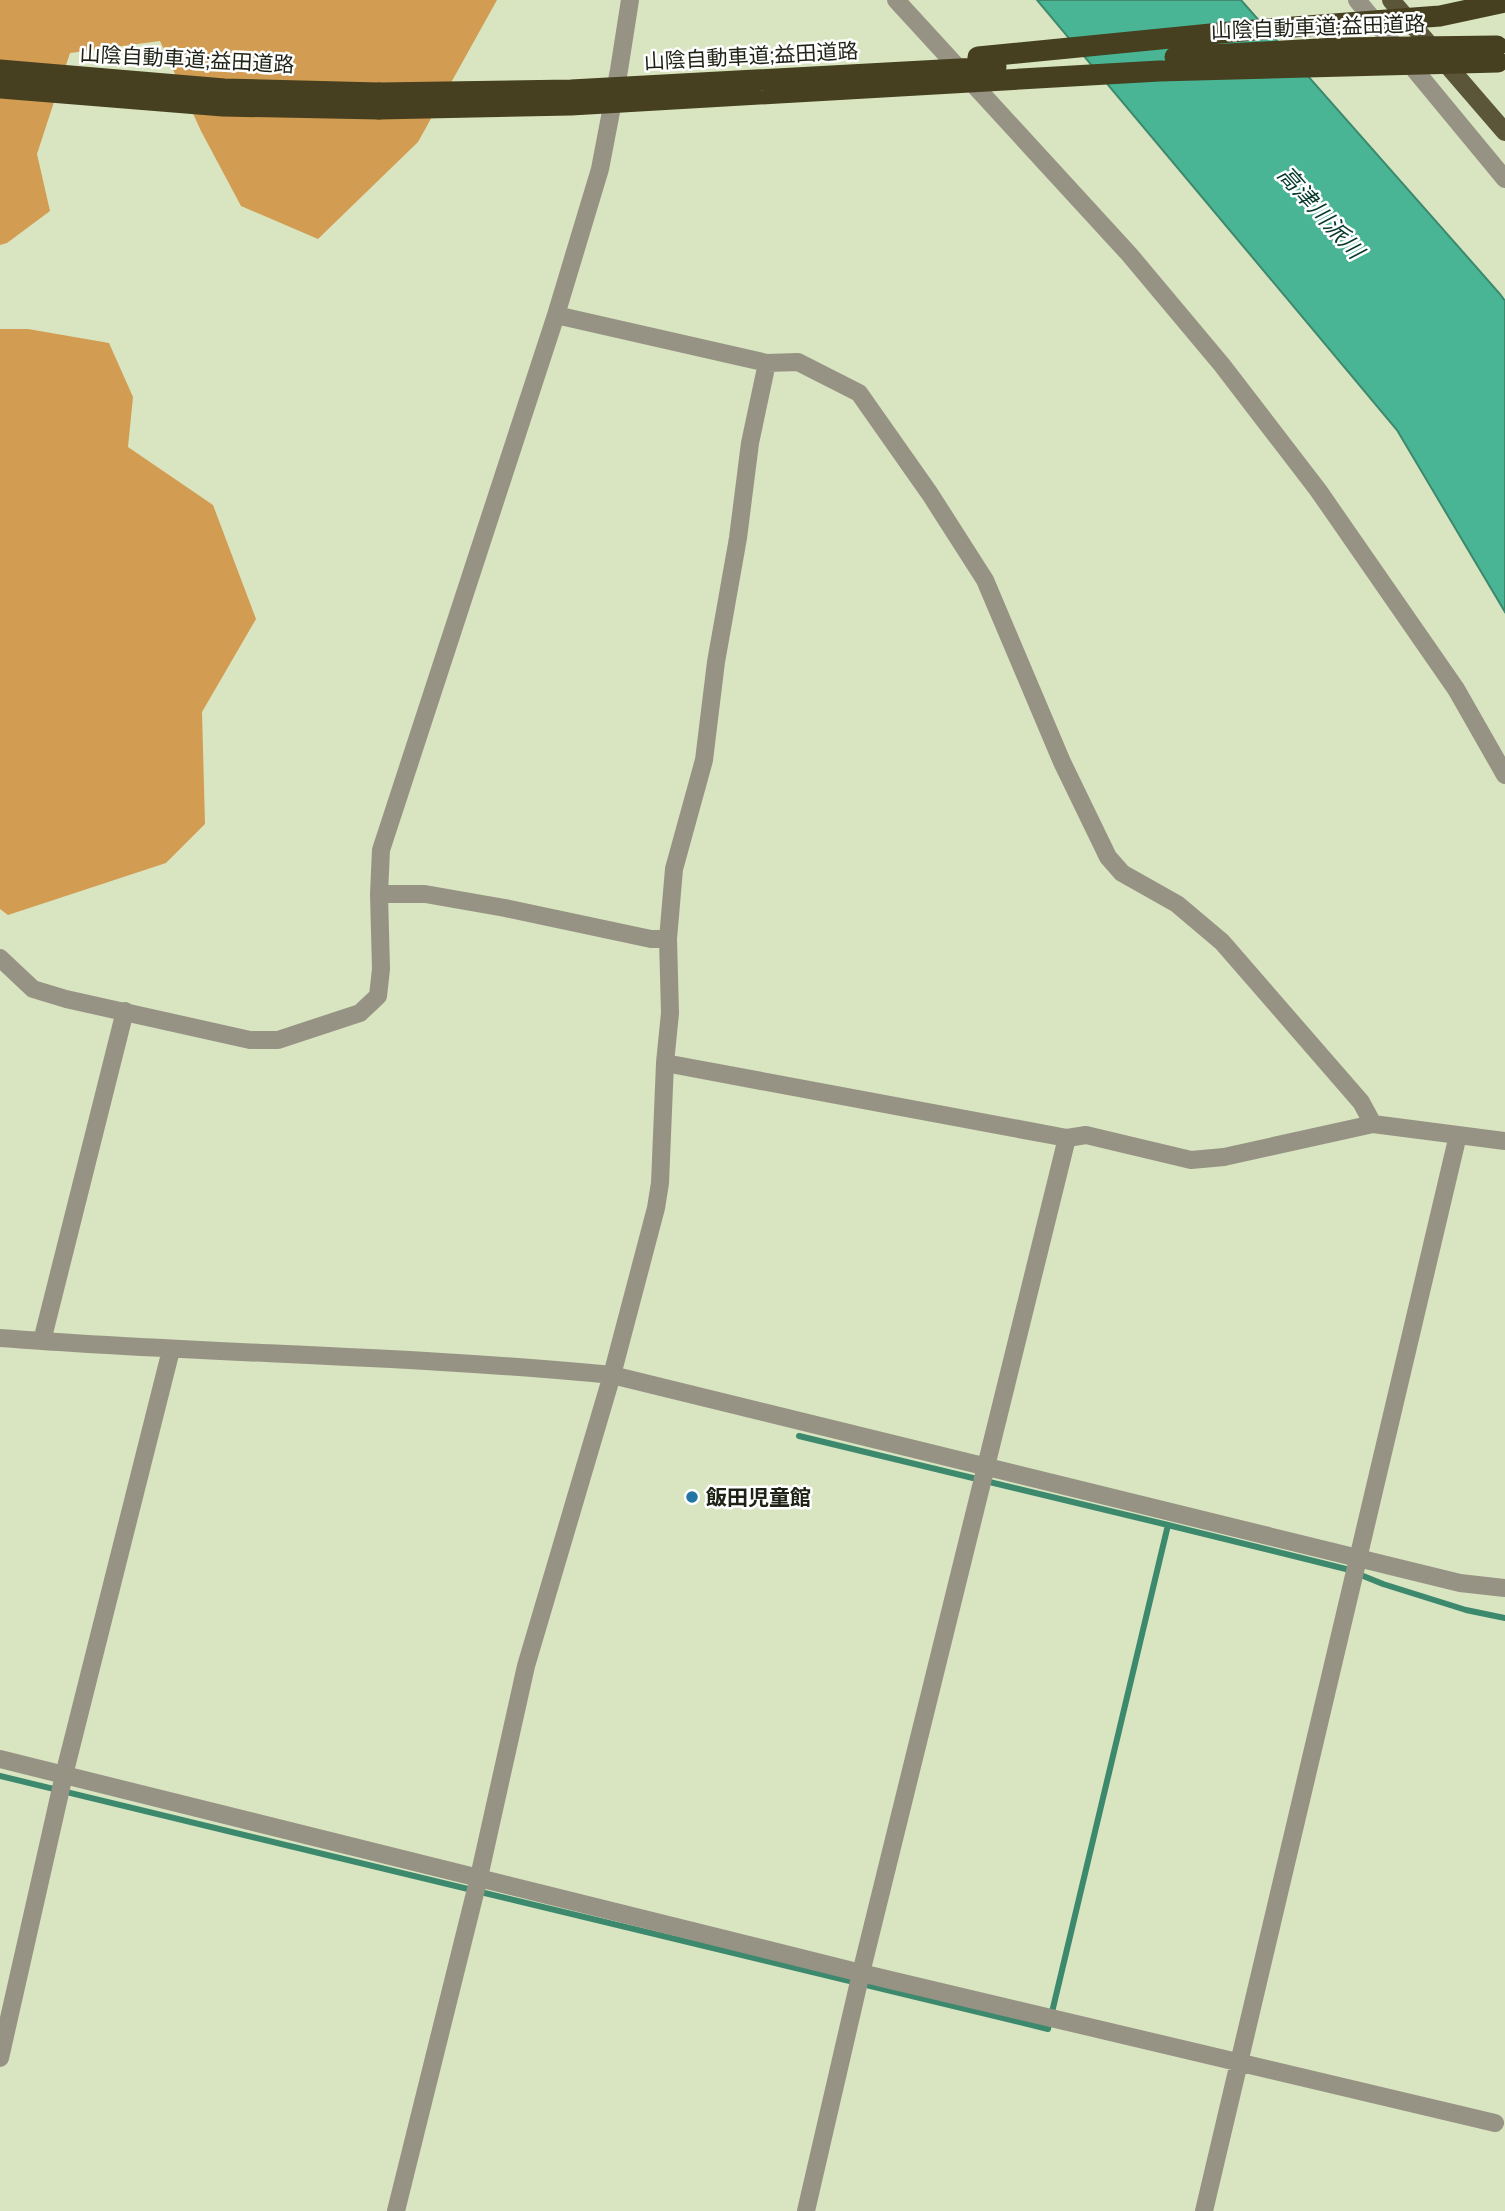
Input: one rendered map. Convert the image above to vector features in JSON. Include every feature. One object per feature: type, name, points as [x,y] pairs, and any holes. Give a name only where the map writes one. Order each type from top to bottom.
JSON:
[{"type":"highway","points":[[721,82],[1228,32],[1440,16],[1505,2]]},
{"type":"highway","name":"山陰自動車道;益田道路","points":[[379,101],[1337,48],[1501,54]]},
{"type":"highway","name":"山陰自動車道;益田道路","points":[[0,88],[379,101],[654,101],[1501,54]]},
{"type":"highway","name":"山陰自動車道;益田道路","points":[[0,70],[224,97]]},
{"type":"main road","points":[[1391,0],[1505,132]]},
{"type":"main road","points":[[1418,30],[1453,0]]},
{"type":"street","points":[[0,958],[33,989],[66,999],[250,1040],[278,1040],[360,1013],[377,996],[381,968],[381,849],[556,315],[600,169],[630,0]]},
{"type":"street","points":[[897,0],[1129,254],[1222,365],[1318,490],[1426,645],[1456,689],[1505,775]]},
{"type":"street","points":[[1357,0],[1505,179]]},
{"type":"street","points":[[556,315],[767,363],[798,362],[859,393],[985,580],[1062,762],[1108,857],[1122,873],[1177,904],[1222,942],[1361,1102],[1373,1124]]},
{"type":"street","points":[[396,2211],[479,1877],[526,1666],[612,1375],[658,1195],[670,1013],[668,940],[674,869],[704,760],[716,662],[738,538],[750,443],[767,363]]},
{"type":"street","points":[[379,894],[425,894],[651,939],[668,940]]},
{"type":"street","points":[[42,1341],[125,1011]]},
{"type":"street","points":[[665,1063],[1067,1138],[1087,1135],[1191,1160],[1224,1157],[1373,1124],[1505,1141]]},
{"type":"street","points":[[1203,2211],[1458,1135]]},
{"type":"street","points":[[806,2211],[861,1973],[1067,1138]]},
{"type":"street","points":[[0,1338],[171,1350],[544,1368],[612,1375],[1460,1583],[1505,1588]]},
{"type":"street","points":[[0,2059],[64,1775],[171,1350]]},
{"type":"street","points":[[0,1759],[861,1973],[1495,2123]]},
{"type":"shaded area","points":[[0,0],[497,0],[418,142],[318,239],[241,206],[201,131],[160,41],[70,53],[37,154],[50,211],[7,243],[0,245]]},
{"type":"shaded area","points":[[0,329],[28,329],[109,343],[133,397],[128,447],[213,505],[256,619],[202,712],[205,824],[166,863],[8,915],[0,909]]},
{"type":"water","name":"高津川派川","points":[[1037,0],[1241,0],[1500,294],[1505,301],[1505,612],[1397,430]]},
{"type":"waterway","points":[[799,1436],[1168,1525]]},
{"type":"waterway","points":[[0,1776],[1048,2029],[1168,1525],[1346,1569],[1383,1584],[1466,1610],[1505,1618]]},
{"type":"place","name":"飯田児童館","points":[[692,1497]]}]
